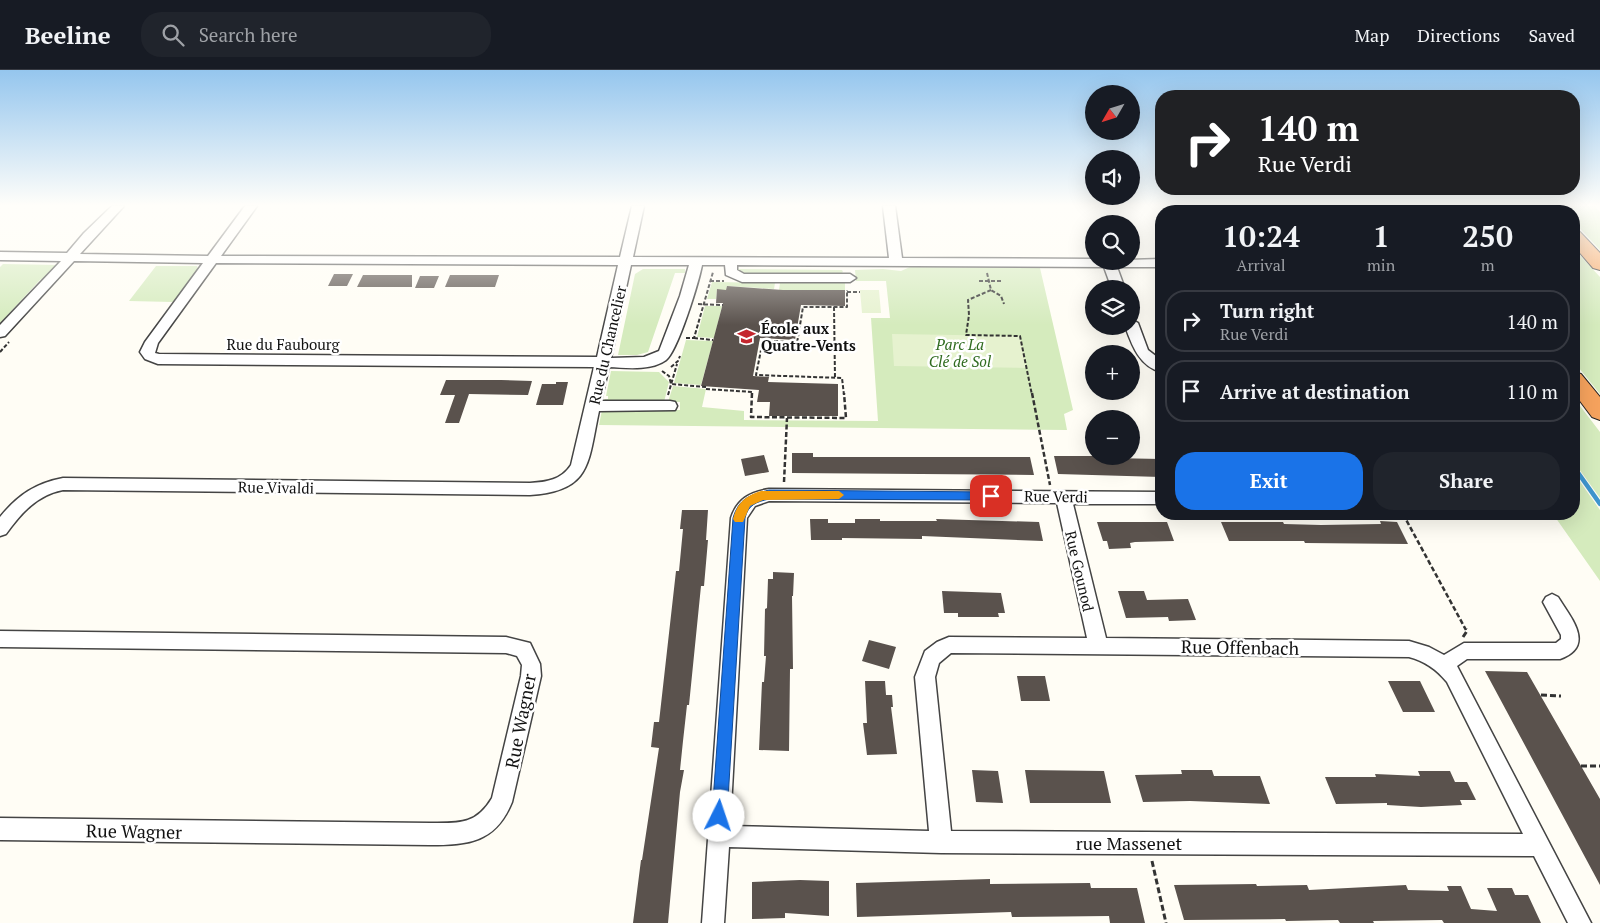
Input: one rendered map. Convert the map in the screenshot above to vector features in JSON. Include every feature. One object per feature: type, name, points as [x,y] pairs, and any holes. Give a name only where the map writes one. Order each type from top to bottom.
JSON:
[{"type":"highway","points":[[1583,246],[1600,264]]},
{"type":"highway","points":[[1580,387],[1600,412]]},
{"type":"street","points":[[0,333],[71,257],[79,246]]},
{"type":"street","name":"Rue du Faubourg","points":[[222,246],[148,348],[150,356],[158,359],[602,362]]},
{"type":"street","name":"Rue du Chancelier","points":[[568,480],[579,466],[629,246]]},
{"type":"street","points":[[894,246],[896,262]]},
{"type":"street","points":[[0,256],[71,257],[84,259],[1085,263]]},
{"type":"street","points":[[602,362],[648,362],[664,356],[676,329],[695,270],[696,261]]},
{"type":"street","points":[[849,262],[851,289]]},
{"type":"street","points":[[1140,263],[1155,263]]},
{"type":"street","points":[[1136,335],[1142,352],[1155,362]]},
{"type":"street","points":[[592,406],[668,404]]},
{"type":"street","name":"Rue Vivaldi","points":[[0,529],[20,503],[49,487],[63,484],[530,490],[552,488],[568,480]]},
{"type":"street","name":"Rue Verdi","points":[[713,923],[739,518],[741,509],[746,503],[753,498],[769,495],[1057,492],[1155,498]]},
{"type":"street","name":"Rue Gounod","points":[[1057,492],[1098,645]]},
{"type":"street","points":[[1444,665],[1464,651],[1560,651],[1567,648],[1570,643],[1570,634],[1552,602]]},
{"type":"street","name":"Rue Wagner","points":[[0,639],[506,644],[523,649],[531,664],[531,676],[502,802],[492,819],[470,832],[461,834],[430,834],[0,829]]},
{"type":"street","name":"Rue Offenbach","points":[[941,842],[926,677],[928,664],[933,654],[949,645],[1409,649],[1428,654],[1444,665],[1454,676],[1580,923]]},
{"type":"street","name":"rue Massenet","points":[[718,836],[941,842],[1540,845]]},
{"type":"lane","points":[[731,261],[731,272],[739,278],[851,289]]},
{"type":"path","points":[[986,268],[991,290],[1001,296],[1004,304]]},
{"type":"path","points":[[979,281],[1001,281]]},
{"type":"path","points":[[671,384],[752,392],[751,417],[846,418],[842,378],[756,375],[762,340],[797,343],[803,307],[847,307],[851,289]]},
{"type":"path","points":[[991,290],[968,300],[969,315],[966,335],[1020,336],[1057,492]]},
{"type":"path","points":[[704,305],[723,305]]},
{"type":"path","points":[[834,307],[835,378]]},
{"type":"path","points":[[694,338],[713,340]]},
{"type":"path","points":[[668,404],[677,362]]},
{"type":"path","points":[[660,371],[669,376],[671,384]]},
{"type":"path","points":[[784,486],[786,417]]},
{"type":"path","points":[[1406,520],[1467,632],[1462,638]]},
{"type":"path","points":[[1541,695],[1561,696]]},
{"type":"path","points":[[1581,766],[1600,766]]},
{"type":"path","points":[[1151,856],[1166,923]]},
{"type":"green space","points":[[1580,255],[1600,277],[1600,394],[1580,369]]},
{"type":"green space","points":[[3,264],[58,265],[50,274],[40,280],[0,323],[0,267]]},
{"type":"green space","points":[[156,266],[197,266],[198,269],[173,302],[129,301]]},
{"type":"green space","name":"Parc La Clé de Sol","points":[[910,267],[1040,268],[1073,410],[1064,414],[1067,430],[599,425],[602,410],[680,410],[680,402],[668,402],[673,386],[706,389],[702,407],[744,411],[744,420],[878,421],[871,318],[890,318],[886,281],[856,281],[855,270],[883,269],[901,271]]},
{"type":"green space","points":[[643,269],[685,269],[685,273],[675,273],[648,352],[637,355],[618,355],[635,274]]},
{"type":"green space","points":[[737,269],[842,270],[843,272],[840,274],[743,275],[737,272]]},
{"type":"green space","points":[[712,282],[775,283],[774,289],[727,286],[726,290],[717,290],[716,299],[707,299]]},
{"type":"green space","points":[[780,283],[845,283],[845,290],[779,290]]},
{"type":"green space","points":[[860,290],[879,290],[881,313],[862,313]]},
{"type":"green space","points":[[705,306],[722,306],[714,338],[697,337]]},
{"type":"green space","points":[[892,334],[1020,336],[1027,368],[894,366]]},
{"type":"green space","points":[[686,340],[713,341],[701,385],[674,383]]},
{"type":"green space","points":[[611,371],[659,372],[669,382],[664,402],[604,402],[605,399],[608,399],[608,396],[606,396]]},
{"type":"green space","points":[[1580,406],[1600,432],[1600,498],[1580,470]]},
{"type":"green space","points":[[1580,482],[1600,510],[1600,581],[1557,520],[1580,520]]},
{"type":"building","points":[[334,274],[353,274],[347,286],[328,286]]},
{"type":"building","points":[[363,275],[412,275],[412,287],[357,287]]},
{"type":"building","points":[[450,275],[499,275],[495,287],[445,287]]},
{"type":"building","points":[[420,276],[439,276],[434,288],[415,288]]},
{"type":"building","points":[[727,286],[783,290],[845,290],[845,306],[801,305],[795,340],[760,338],[753,376],[769,377],[768,382],[838,384],[838,416],[769,416],[770,402],[757,402],[759,390],[701,386],[723,303],[716,303],[717,289],[726,290]]},
{"type":"building","points":[[446,380],[532,381],[528,395],[469,394],[459,423],[445,423],[455,395],[440,395]]},
{"type":"building","points":[[556,382],[568,382],[563,405],[536,405],[542,384],[556,384]]},
{"type":"building","points":[[792,453],[813,453],[813,457],[1030,457],[1034,475],[792,473]]},
{"type":"building","points":[[764,455],[769,472],[745,476],[741,459]]},
{"type":"building","points":[[1054,456],[1085,456],[1085,465],[1140,465],[1140,459],[1155,459],[1155,477],[1058,474]]},
{"type":"building","points":[[682,510],[708,510],[706,540],[708,540],[704,586],[701,586],[689,705],[687,705],[683,741],[680,770],[684,770],[680,792],[668,923],[633,923],[659,748],[651,747],[654,722],[659,722],[676,571],[679,571],[683,529],[680,529]]},
{"type":"building","points":[[810,519],[828,519],[828,523],[855,523],[855,519],[880,519],[880,521],[937,521],[936,519],[1039,522],[1043,541],[922,536],[922,539],[842,538],[842,540],[811,540]]},
{"type":"building","points":[[1380,521],[1397,522],[1408,544],[1229,541],[1221,522],[1283,522],[1284,524],[1321,525],[1381,524]]},
{"type":"building","points":[[1097,522],[1167,522],[1174,541],[1135,542],[1130,543],[1131,548],[1109,549],[1107,541],[1103,541]]},
{"type":"building","points":[[773,572],[794,573],[792,596],[793,669],[790,669],[789,751],[759,750],[762,682],[764,682],[766,656],[764,656],[765,609],[767,608],[768,579],[773,579]]},
{"type":"building","points":[[942,591],[1001,593],[1005,613],[998,613],[999,617],[958,617],[958,613],[944,613]]},
{"type":"building","points":[[1118,591],[1144,591],[1147,600],[1188,599],[1196,620],[1169,621],[1168,617],[1126,618]]},
{"type":"building","points":[[869,640],[896,647],[889,669],[862,661]]},
{"type":"building","points":[[1485,671],[1527,672],[1600,799],[1600,885]]},
{"type":"building","points":[[1017,676],[1045,676],[1050,701],[1021,701]]},
{"type":"building","points":[[865,681],[885,681],[886,695],[892,695],[893,707],[891,707],[897,754],[867,755],[863,723],[867,723]]},
{"type":"building","points":[[1388,681],[1420,681],[1435,712],[1403,712]]},
{"type":"building","points":[[972,770],[998,771],[1003,803],[976,802]]},
{"type":"building","points":[[1025,770],[1104,771],[1111,803],[1030,803]]},
{"type":"building","points":[[1181,770],[1212,770],[1214,776],[1260,776],[1270,804],[1190,801],[1143,802],[1135,775],[1182,774]]},
{"type":"building","points":[[1418,771],[1450,771],[1455,782],[1467,782],[1476,800],[1460,800],[1462,805],[1421,807],[1387,805],[1387,803],[1336,804],[1325,777],[1376,777],[1375,774],[1420,776]]},
{"type":"building","points":[[990,879],[990,884],[1090,883],[1091,888],[1137,888],[1145,923],[1110,923],[1109,916],[1012,917],[1011,912],[857,917],[856,883]]},
{"type":"building","points":[[829,881],[829,916],[785,913],[785,918],[752,919],[752,882]]},
{"type":"building","points":[[1256,884],[1257,886],[1307,885],[1309,890],[1406,885],[1408,890],[1449,891],[1447,886],[1461,886],[1471,909],[1497,911],[1487,888],[1512,888],[1515,895],[1528,895],[1541,923],[1444,923],[1442,920],[1340,923],[1338,920],[1184,920],[1174,885]]},
{"type":"waterway","points":[[1580,476],[1600,504]]},
{"type":"slow traffic","points":[[739,519],[741,509],[746,503],[753,498],[761,496],[780,494],[839,495]]},
{"type":"place","name":"École aux Quatre-Vents","points":[[747,337]]},
{"type":"route","points":[[719,816],[739,518],[741,509],[746,503],[753,498],[769,495],[991,496]]}]
